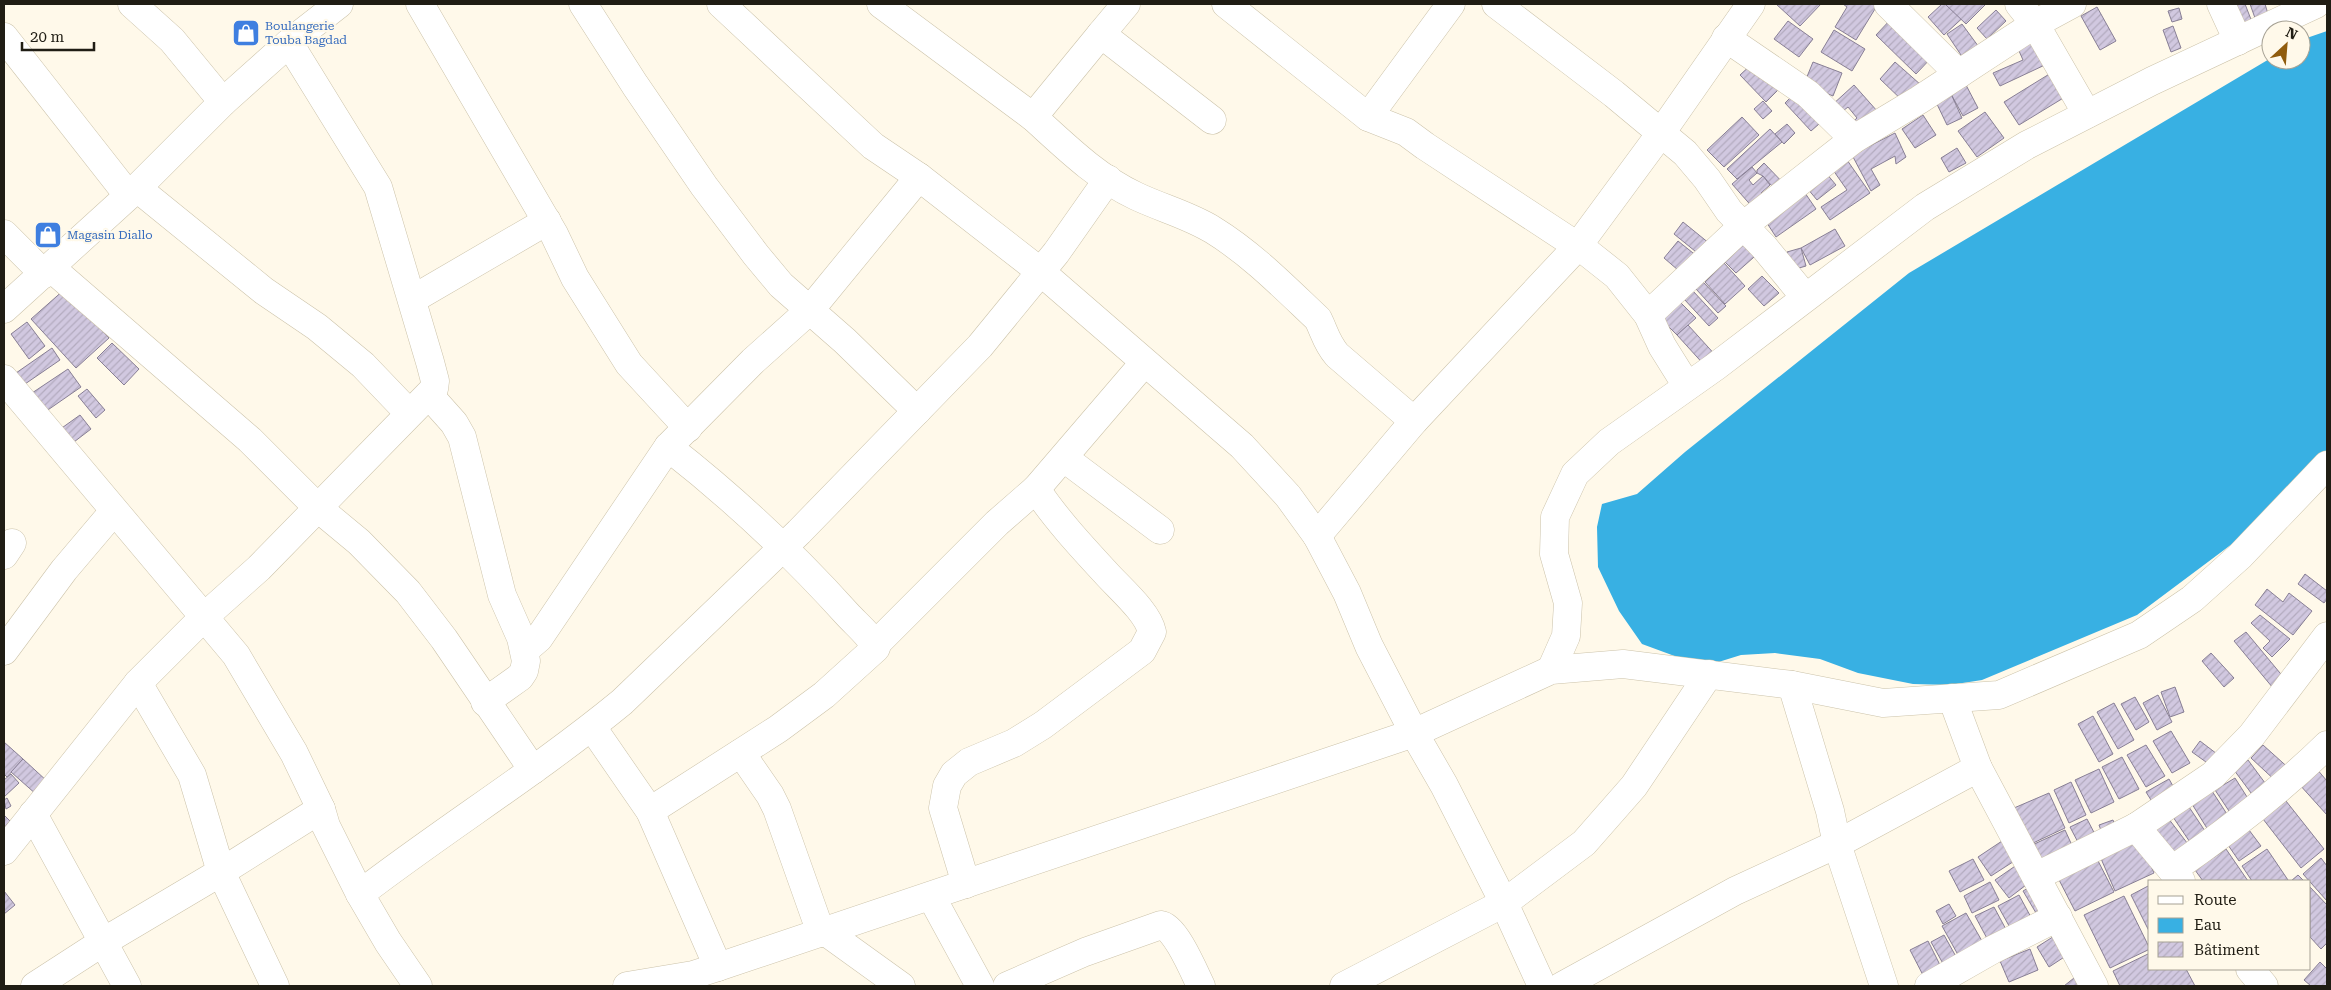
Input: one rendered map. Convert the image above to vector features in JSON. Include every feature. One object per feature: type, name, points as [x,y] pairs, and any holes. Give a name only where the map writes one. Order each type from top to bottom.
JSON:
[{"type":"street","points":[[132,4],[172,40],[223,102]]},
{"type":"street","points":[[4,309],[132,191],[223,102],[289,43],[312,13],[339,4]]},
{"type":"street","points":[[420,4],[547,221],[575,278],[629,364],[688,428]]},
{"type":"street","points":[[583,4],[635,85],[710,193],[781,285],[918,411]]},
{"type":"street","points":[[721,4],[873,146],[918,176],[1041,272],[1242,446],[1288,496],[1317,536],[1347,593],[1369,646],[1414,733],[1444,785],[1504,903],[1542,986]]},
{"type":"street","points":[[881,4],[1033,117],[1082,162],[1136,196],[1212,229],[1252,257],[1318,319],[1324,331],[1326,343],[1337,355],[1414,420]]},
{"type":"street","points":[[1033,117],[1126,4]]},
{"type":"street","points":[[1226,4],[1368,117],[1406,132],[1617,276],[1648,315],[1662,346],[1687,386]]},
{"type":"street","points":[[1368,117],[1451,4]]},
{"type":"street","points":[[1496,4],[1600,83],[1685,153],[1708,179],[1729,211],[1805,297]]},
{"type":"street","points":[[1317,536],[1414,420],[1577,247],[1661,133],[1751,4]]},
{"type":"street","points":[[1888,4],[1959,74]]},
{"type":"street","points":[[1648,315],[1743,226],[1854,138],[1959,74],[2027,14],[2072,4]]},
{"type":"street","points":[[2221,4],[2238,41]]},
{"type":"street","points":[[1551,670],[1566,636],[1568,603],[1554,554],[1555,517],[1575,474],[1610,442],[1925,207],[2026,145],[2152,81],[2316,4]]},
{"type":"street","points":[[2027,14],[2087,114]]},
{"type":"street","points":[[1101,34],[1212,120]]},
{"type":"street","points":[[4,37],[132,191],[264,291],[317,327],[363,365],[409,413]]},
{"type":"street","points":[[1726,38],[1808,94],[1854,138]]},
{"type":"street","points":[[4,851],[138,683],[204,617],[259,568],[434,389],[434,375],[378,187],[289,43]]},
{"type":"street","points":[[525,650],[539,638],[668,447],[753,361],[810,310],[918,176]]},
{"type":"street","points":[[360,894],[412,854],[592,727],[622,702],[783,547],[980,346],[1041,272],[1108,179]]},
{"type":"street","points":[[413,300],[547,221]]},
{"type":"street","points":[[4,234],[250,440],[318,508],[359,542],[408,592],[444,639],[533,770]]},
{"type":"street","points":[[650,811],[741,753],[824,695],[874,652],[875,645],[997,523],[1036,489],[1144,363]]},
{"type":"street","points":[[4,379],[236,655],[294,753],[321,809],[326,826],[360,894],[393,951],[418,986]]},
{"type":"street","points":[[429,394],[454,423],[462,437],[502,595],[525,650],[524,671],[520,677],[485,702]]},
{"type":"street","points":[[668,447],[735,502],[783,547],[875,645]]},
{"type":"street","points":[[1064,458],[1160,530]]},
{"type":"street","points":[[628,986],[694,975],[1414,733],[1551,670],[1623,664],[1792,685],[1883,703],[1999,695],[2139,635],[2192,599],[2240,556],[2327,465]]},
{"type":"street","points":[[966,884],[943,808],[947,786],[954,774],[969,762],[1014,743],[1043,725],[1142,650],[1152,632],[1151,626],[1133,603],[1072,535],[1036,489]]},
{"type":"street","points":[[4,651],[64,570],[114,511]]},
{"type":"street","points":[[2037,876],[2136,827],[2213,775],[2232,758],[2275,708],[2327,636]]},
{"type":"street","points":[[1344,986],[1378,979],[1504,903],[1584,843],[1634,786],[1709,674]]},
{"type":"street","points":[[138,683],[192,775],[221,872],[275,986]]},
{"type":"street","points":[[1792,685],[1830,811],[1837,844],[1884,986]]},
{"type":"street","points":[[1952,698],[1978,768],[2094,986]]},
{"type":"street","points":[[592,727],[650,811],[718,967]]},
{"type":"street","points":[[2136,827],[2176,876],[2299,773],[2327,745]]},
{"type":"street","points":[[741,753],[770,795],[823,932],[901,986]]},
{"type":"street","points":[[1562,986],[1734,891],[1837,844],[1978,768]]},
{"type":"street","points":[[35,986],[103,942],[221,872],[321,809]]},
{"type":"street","points":[[32,814],[127,986]]},
{"type":"street","points":[[931,896],[980,986]]},
{"type":"street","points":[[1929,986],[1992,950],[2058,917]]},
{"type":"street","points":[[1007,986],[1085,952],[1161,925],[1168,928],[1184,953],[1201,986]]},
{"type":"street","points":[[2251,970],[2264,986]]},
{"type":"water","points":[[2327,31],[2327,449],[2301,488],[2236,541],[2137,615],[1982,680],[1950,685],[1913,684],[1858,673],[1820,659],[1775,653],[1741,655],[1712,664],[1680,658],[1642,644],[1619,611],[1598,567],[1597,527],[1602,504],[1637,494],[1685,452],[1909,273],[2261,64],[2261,70],[2311,70],[2311,37]]},
{"type":"building","points":[[1776,4],[1821,4],[1800,26]]},
{"type":"building","points":[[1843,4],[1878,4],[1856,40],[1835,27],[1847,7]]},
{"type":"building","points":[[1942,4],[1959,4],[1968,13],[1944,35],[1928,17]]},
{"type":"building","points":[[1945,4],[1986,4],[1966,24]]},
{"type":"building","points":[[2226,4],[2245,4],[2252,22],[2235,28]]},
{"type":"building","points":[[2250,4],[2265,4],[2268,14],[2255,18]]},
{"type":"building","points":[[2097,7],[2116,41],[2100,50],[2081,16]]},
{"type":"building","points":[[2179,8],[2182,19],[2172,22],[2168,11]]},
{"type":"building","points":[[1996,10],[2006,21],[1987,39],[1977,28]]},
{"type":"building","points":[[1892,18],[1933,56],[1916,74],[1876,35]]},
{"type":"building","points":[[1788,21],[1813,39],[1799,57],[1774,39]]},
{"type":"building","points":[[1962,24],[1984,54],[1967,64],[1947,34]]},
{"type":"building","points":[[2173,26],[2181,48],[2171,52],[2163,30]]},
{"type":"building","points":[[1834,30],[1865,49],[1852,71],[1821,52]]},
{"type":"building","points":[[2034,36],[2047,64],[2000,86],[1993,73],[2023,60],[2016,44]]},
{"type":"building","points":[[1813,62],[1842,73],[1833,96],[1804,84]]},
{"type":"building","points":[[1895,62],[1921,85],[1905,103],[1880,79]]},
{"type":"building","points":[[1753,63],[1778,90],[1766,102],[1740,75]]},
{"type":"building","points":[[2051,73],[2065,97],[2019,125],[2004,102]]},
{"type":"building","points":[[1854,85],[1878,112],[1848,126],[1857,118],[1848,107],[1839,114],[1832,105]]},
{"type":"building","points":[[1966,85],[1978,108],[1963,116],[1951,94]]},
{"type":"building","points":[[1951,94],[1962,118],[1947,125],[1935,100]]},
{"type":"building","points":[[1792,96],[1819,124],[1811,131],[1785,103]]},
{"type":"building","points":[[1763,101],[1772,111],[1763,119],[1754,109]]},
{"type":"building","points":[[1985,112],[2004,138],[1977,157],[1958,131]]},
{"type":"building","points":[[1923,115],[1936,135],[1915,148],[1902,129]]},
{"type":"building","points":[[1742,117],[1759,135],[1724,167],[1707,150]]},
{"type":"building","points":[[1787,124],[1795,133],[1784,144],[1775,134]]},
{"type":"building","points":[[1770,129],[1782,142],[1737,179],[1727,169]]},
{"type":"building","points":[[1895,133],[1906,157],[1896,164],[1895,156],[1871,169],[1880,185],[1871,191],[1852,155]]},
{"type":"building","points":[[1957,148],[1966,163],[1949,172],[1941,158]]},
{"type":"building","points":[[1847,160],[1870,193],[1830,220],[1821,207],[1847,190],[1833,170]]},
{"type":"building","points":[[1764,163],[1788,188],[1780,195],[1763,176],[1757,173],[1757,170]]},
{"type":"building","points":[[1752,167],[1757,173],[1749,180],[1753,185],[1763,176],[1770,185],[1761,193],[1767,200],[1755,210],[1732,184]]},
{"type":"building","points":[[1826,173],[1836,185],[1817,200],[1807,188]]},
{"type":"building","points":[[1805,193],[1816,209],[1776,237],[1765,220]]},
{"type":"building","points":[[1683,222],[1715,248],[1706,260],[1674,234]]},
{"type":"building","points":[[1835,229],[1845,246],[1810,265],[1801,248]]},
{"type":"building","points":[[1751,238],[1762,250],[1736,273],[1725,262]]},
{"type":"building","points":[[1678,241],[1698,257],[1685,276],[1664,258]]},
{"type":"building","points":[[1801,248],[1806,266],[1792,270],[1787,252]]},
{"type":"building","points":[[1724,263],[1745,286],[1725,304],[1705,282]]},
{"type":"building","points":[[1762,276],[1779,293],[1764,306],[1748,289]]},
{"type":"building","points":[[1703,282],[1726,306],[1718,313],[1696,289]]},
{"type":"building","points":[[65,289],[109,338],[76,368],[31,319]]},
{"type":"building","points":[[1693,291],[1718,318],[1709,326],[1684,299]]},
{"type":"building","points":[[1681,303],[1696,318],[1677,335],[1662,320]]},
{"type":"building","points":[[27,322],[45,346],[29,359],[11,334]]},
{"type":"building","points":[[1688,325],[1718,358],[1707,368],[1677,335]]},
{"type":"building","points":[[112,343],[139,369],[124,385],[97,358]]},
{"type":"building","points":[[52,348],[60,360],[25,384],[16,373]]},
{"type":"building","points":[[68,369],[81,387],[42,414],[29,395]]},
{"type":"building","points":[[87,389],[105,410],[96,418],[78,396]]},
{"type":"building","points":[[80,415],[91,429],[70,445],[59,430]]},
{"type":"building","points":[[2305,574],[2327,591],[2327,599],[2324,603],[2298,584]]},
{"type":"building","points":[[2267,589],[2283,602],[2289,593],[2312,611],[2293,635],[2255,605]]},
{"type":"building","points":[[2260,615],[2290,639],[2272,657],[2263,648],[2270,641],[2251,623]]},
{"type":"building","points":[[2246,632],[2285,679],[2273,688],[2234,641]]},
{"type":"building","points":[[2211,653],[2234,678],[2224,687],[2202,661]]},
{"type":"building","points":[[2175,687],[2184,712],[2170,717],[2161,692]]},
{"type":"building","points":[[2158,695],[2172,722],[2157,730],[2143,703]]},
{"type":"building","points":[[2135,697],[2149,722],[2136,730],[2121,704]]},
{"type":"building","points":[[2114,703],[2134,740],[2118,749],[2097,712]]},
{"type":"building","points":[[2093,716],[2113,754],[2099,762],[2078,724]]},
{"type":"building","points":[[2171,731],[2190,763],[2172,773],[2153,741]]},
{"type":"building","points":[[2200,741],[2221,757],[2213,767],[2192,752]]},
{"type":"building","points":[[4,742],[23,759],[7,777],[4,774]]},
{"type":"building","points":[[2146,745],[2165,776],[2146,787],[2127,755]]},
{"type":"building","points":[[2263,745],[2292,771],[2279,784],[2251,758]]},
{"type":"building","points":[[2122,757],[2139,789],[2119,799],[2102,767]]},
{"type":"building","points":[[23,759],[48,782],[37,795],[11,772]]},
{"type":"building","points":[[2248,760],[2271,791],[2257,801],[2234,770]]},
{"type":"building","points":[[2316,768],[2327,781],[2327,815],[2299,784]]},
{"type":"building","points":[[2099,769],[2114,802],[2091,813],[2075,780]]},
{"type":"building","points":[[11,774],[19,783],[4,797],[4,780]]},
{"type":"building","points":[[2235,778],[2254,808],[2235,820],[2215,790]]},
{"type":"building","points":[[2169,779],[2178,795],[2156,808],[2146,792]]},
{"type":"building","points":[[2071,782],[2086,815],[2069,823],[2054,790]]},
{"type":"building","points":[[2212,791],[2234,825],[2213,838],[2192,804]]},
{"type":"building","points":[[2049,793],[2065,828],[2031,844],[2014,808]]},
{"type":"building","points":[[7,798],[11,806],[6,809],[4,800]]},
{"type":"building","points":[[2286,801],[2324,849],[2301,868],[2263,819]]},
{"type":"building","points":[[2189,807],[2211,840],[2196,851],[2173,817]]},
{"type":"building","points":[[4,815],[10,821],[4,828]]},
{"type":"building","points":[[2168,818],[2194,852],[2178,863],[2153,829]]},
{"type":"building","points":[[2087,819],[2098,840],[2081,848],[2070,827]]},
{"type":"building","points":[[2113,820],[2117,831],[2103,836],[2099,825]]},
{"type":"building","points":[[2065,830],[2075,852],[2042,867],[2032,845]]},
{"type":"building","points":[[2249,830],[2261,846],[2239,861],[2228,845]]},
{"type":"building","points":[[2138,836],[2154,873],[2115,891],[2099,854]]},
{"type":"building","points":[[2005,839],[2019,858],[1991,876],[1978,857]]},
{"type":"building","points":[[2226,849],[2247,880],[2202,880],[2195,870]]},
{"type":"building","points":[[2267,849],[2288,880],[2251,880],[2242,866]]},
{"type":"building","points":[[2095,855],[2114,892],[2075,911],[2056,874]]},
{"type":"building","points":[[2321,858],[2327,866],[2327,901],[2311,883],[2311,880],[2308,880],[2303,874]]},
{"type":"building","points":[[1973,859],[1984,880],[1960,892],[1949,871]]},
{"type":"building","points":[[2021,862],[2034,879],[2009,898],[1995,880]]},
{"type":"building","points":[[2298,875],[2303,880],[2292,880]]},
{"type":"building","points":[[1990,882],[1999,900],[1972,913],[1964,896]]},
{"type":"building","points":[[2037,883],[2052,910],[2039,918],[2023,891]]},
{"type":"building","points":[[2148,886],[2148,929],[2131,895]]},
{"type":"building","points":[[2311,888],[2327,905],[2327,943],[2321,949],[2311,938]]},
{"type":"building","points":[[4,891],[15,905],[4,914]]},
{"type":"building","points":[[2019,895],[2033,921],[2013,933],[1998,906]]},
{"type":"building","points":[[2124,896],[2148,945],[2148,950],[2110,968],[2084,915]]},
{"type":"building","points":[[1949,904],[1956,916],[1943,924],[1936,911]]},
{"type":"building","points":[[1994,907],[2009,935],[1990,944],[1975,916]]},
{"type":"building","points":[[1966,913],[1986,948],[1962,962],[1942,926]]},
{"type":"building","points":[[2059,933],[2072,952],[2049,967],[2037,947]]},
{"type":"building","points":[[1944,935],[1959,962],[1946,969],[1931,942]]},
{"type":"building","points":[[1928,941],[1942,969],[1925,979],[1910,950]]},
{"type":"building","points":[[2030,949],[2038,970],[2009,982],[2000,961]]},
{"type":"building","points":[[2148,954],[2148,970],[2187,970],[2195,986],[2120,986],[2113,971]]},
{"type":"building","points":[[2320,962],[2327,969],[2327,986],[2311,986],[2304,980]]},
{"type":"building","points":[[2074,978],[2080,986],[2064,986]]},
{"type":"place","name":"Boulangerie Touba Bagdad","points":[[246,33]]},
{"type":"place","name":"Magasin Diallo","points":[[48,235]]}]
